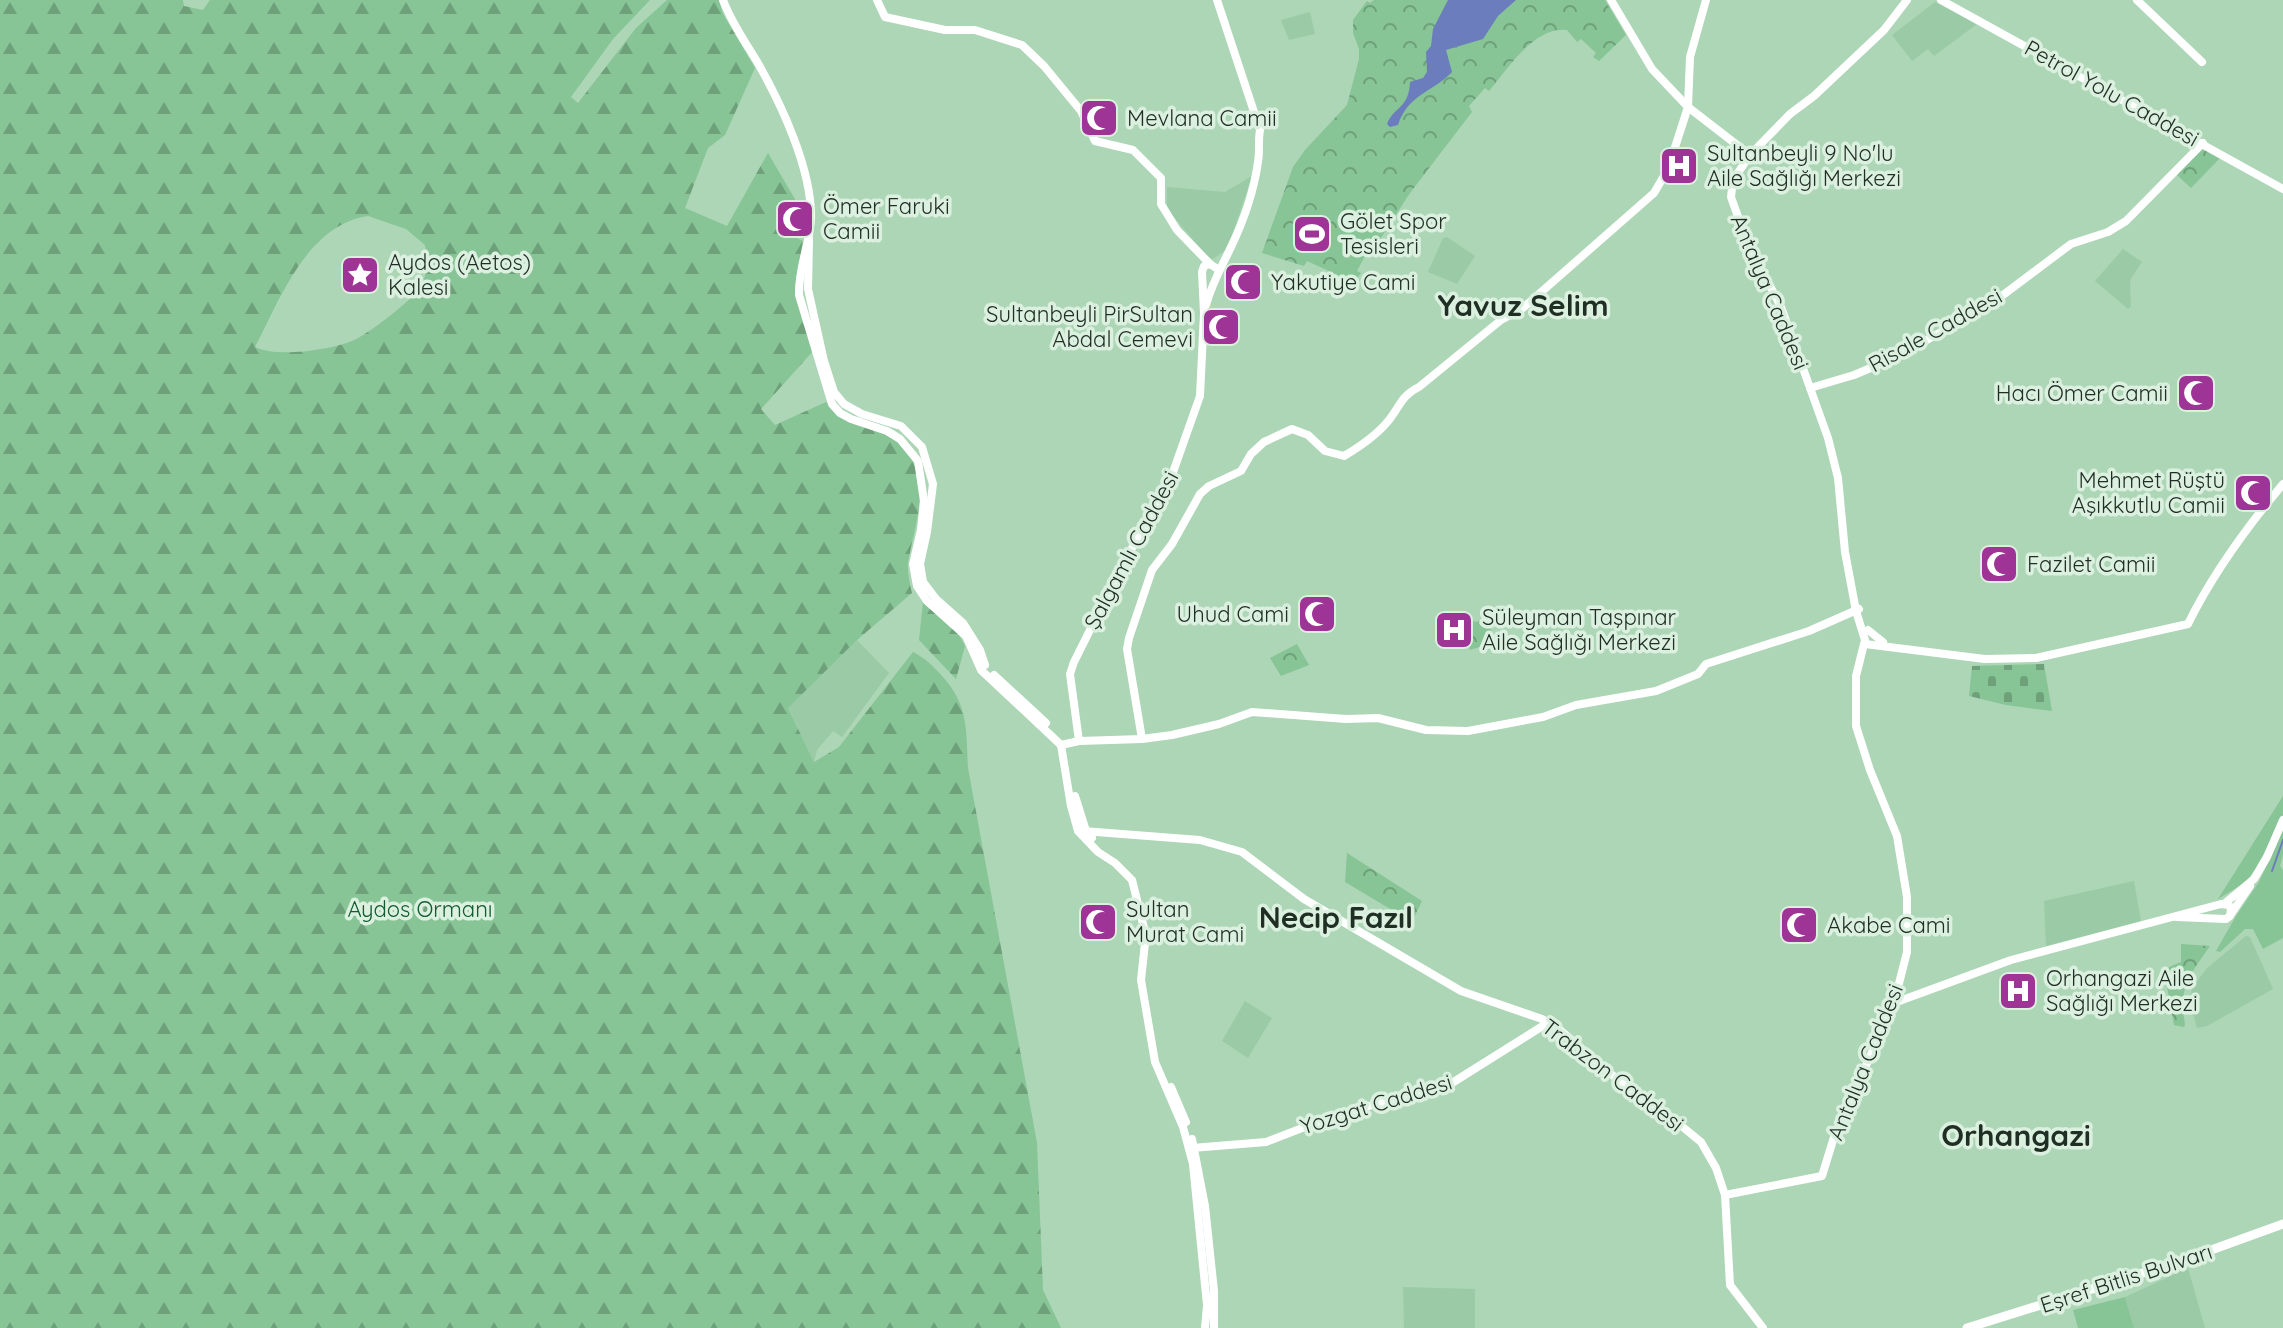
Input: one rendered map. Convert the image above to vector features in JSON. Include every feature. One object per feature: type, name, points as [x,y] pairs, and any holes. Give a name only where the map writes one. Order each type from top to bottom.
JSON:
[{"type":"main road","name":"Eşref Bitlis Bulvarı","points":[[1967,1328],[2283,1227]]},
{"type":"main road","name":"Eşref Bitlis Bulvarı","points":[[1986,1328],[2095,1295],[2283,1227]]},
{"type":"street","points":[[723,0],[774,95],[802,161],[811,216],[798,280],[799,295],[828,395],[840,413],[900,439],[915,455],[921,471],[924,501],[913,577],[927,601],[956,620],[981,670],[1063,744],[1071,806],[1082,831],[1127,870],[1138,888],[1149,942],[1145,981],[1159,1061],[1202,1179],[1211,1260],[1210,1328]]},
{"type":"street","points":[[877,0],[885,17],[945,30],[975,30],[1022,45],[1044,66],[1081,111],[1095,141],[1133,150],[1161,178],[1161,204],[1209,269],[1219,275],[1213,281],[1204,313]]},
{"type":"street","points":[[1204,313],[1209,269],[1227,254],[1248,201],[1258,166],[1260,130],[1217,0]]},
{"type":"street","points":[[1611,0],[1652,69],[1688,107],[1750,155]]},
{"type":"street","points":[[1142,739],[1127,649],[1129,638],[1152,570],[1172,544],[1200,494],[1209,486],[1241,471],[1251,454],[1264,442],[1292,429],[1308,435],[1325,451],[1344,456],[1365,444],[1389,420],[1406,393],[1419,387],[1501,320],[1523,308],[1654,193],[1668,169],[1688,107],[1690,57],[1706,0]]},
{"type":"street","name":"Antalya Caddesi","points":[[1867,642],[1845,552],[1838,478],[1828,438],[1781,307],[1747,242],[1731,197],[1733,180],[1750,155],[1790,114],[1814,96],[1884,30],[1907,0]]},
{"type":"street","name":"Petrol Yolu Caddesi","points":[[1941,0],[2283,189]]},
{"type":"street","name":"Petrol Yolu Caddesi","points":[[1950,0],[2283,182]]},
{"type":"street","points":[[2137,0],[2202,62]]},
{"type":"street","name":"Risale Caddesi","points":[[1810,388],[1854,375],[1892,359],[1987,307],[2071,244],[2108,232],[2126,221],[2203,143]]},
{"type":"street","name":"Şalgamlı Caddesi","points":[[1079,741],[1070,674],[1125,560],[1166,492],[1192,425],[1203,375],[1204,313]]},
{"type":"street","points":[[1867,642],[1985,659],[2036,658],[2188,624],[2244,530],[2283,484]]},
{"type":"street","points":[[1063,744],[1142,739],[1186,732],[1252,712],[1346,719],[1378,718],[1426,730],[1478,730],[1543,717],[1576,705],[1656,691],[1698,674],[1706,664],[1809,631],[1857,607]]},
{"type":"street","name":"Antalya Caddesi","points":[[1725,1195],[1822,1176],[1834,1137],[1894,1003],[1907,952],[1907,897],[1897,836],[1856,726],[1857,669],[1868,630],[1857,607]]},
{"type":"street","points":[[1868,630],[1886,644]]},
{"type":"street","points":[[2225,917],[2254,879],[2283,820]]},
{"type":"street","name":"Trabzon Caddesi","points":[[1082,831],[1200,840],[1242,852],[1304,899],[1461,991],[1549,1022],[1625,1086],[1662,1110],[1701,1142],[1716,1168],[1725,1195],[1730,1285],[1763,1328]]},
{"type":"street","points":[[2225,917],[2216,910],[2254,879]]},
{"type":"street","points":[[1894,1003],[2011,960],[2223,904]]},
{"type":"street","points":[[2176,917],[2225,917]]},
{"type":"street","name":"Yozgat Caddesi","points":[[1193,1148],[1266,1142],[1333,1116],[1452,1083],[1549,1022]]},
{"type":"shaded area","points":[[1935,2],[1977,24],[1934,56],[1928,49],[1912,61],[1892,35]]},
{"type":"shaded area","points":[[1310,12],[1315,34],[1289,40],[1281,20]]},
{"type":"shaded area","points":[[1252,176],[1228,248],[1213,259],[1207,256],[1167,209],[1167,187],[1225,192]]},
{"type":"shaded area","points":[[1447,237],[1475,256],[1457,284],[1428,272],[1443,238]]},
{"type":"shaded area","points":[[2123,249],[2142,262],[2130,280],[2131,306],[2128,309],[2095,281]]},
{"type":"shaded area","points":[[857,640],[889,673],[842,737],[833,731],[817,750],[814,762],[788,707]]},
{"type":"shaded area","points":[[2134,881],[2141,921],[2046,946],[2044,901]]},
{"type":"shaded area","points":[[2246,936],[2250,937],[2273,989],[2207,1026],[2197,1028],[2190,1002],[2192,988],[2207,968]]},
{"type":"shaded area","points":[[1245,1001],[1272,1018],[1248,1058],[1222,1041]]},
{"type":"shaded area","points":[[2188,1268],[2205,1328],[2134,1328],[2125,1297]]},
{"type":"shaded area","points":[[1403,1287],[1475,1289],[1475,1328],[1404,1328]]},
{"type":"green space","name":"Aydos Ormanı","points":[[0,0],[183,0],[184,6],[203,10],[210,0],[650,0],[613,39],[571,97],[578,103],[636,28],[667,0],[719,0],[723,14],[755,68],[725,135],[708,148],[685,208],[727,226],[768,153],[796,201],[783,212],[791,235],[803,241],[796,282],[814,350],[761,409],[775,425],[826,402],[892,436],[915,464],[919,480],[918,512],[908,563],[912,593],[857,640],[788,708],[814,762],[839,747],[913,652],[935,669],[951,687],[962,708],[968,768],[1037,1143],[1043,1290],[1061,1328],[0,1328]],"holes":[[[368,216],[406,229],[425,245],[426,272],[420,288],[388,317],[359,338],[331,347],[303,352],[276,352],[255,347],[298,267],[328,234],[347,222]]]},
{"type":"green space","points":[[1374,0],[1605,0],[1626,35],[1599,61],[1593,57],[1596,53],[1581,39],[1577,42],[1567,30],[1544,35],[1523,51],[1489,91],[1485,88],[1469,106],[1472,112],[1410,193],[1371,253],[1367,252],[1357,271],[1361,273],[1350,288],[1337,282],[1340,276],[1307,261],[1304,266],[1262,253],[1293,167],[1347,105],[1359,59],[1353,20],[1367,1],[1370,3]]},
{"type":"green space","points":[[2201,147],[2222,156],[2191,188],[2177,175]]},
{"type":"green space","points":[[923,602],[956,630],[965,646],[956,679],[919,640]]},
{"type":"green space","points":[[1483,619],[1490,626],[1495,642],[1470,650],[1464,620],[1476,622]]},
{"type":"green space","points":[[1297,644],[1309,665],[1281,676],[1270,658]]},
{"type":"green space","points":[[2044,664],[2052,711],[1969,696],[1972,666]]},
{"type":"green space","points":[[2283,796],[2283,818],[2256,868],[2246,882],[2218,899]]},
{"type":"green space","points":[[2283,831],[2280,866],[2283,870],[2283,938],[2263,949],[2253,929],[2245,929],[2220,952],[2216,951],[2259,882]]},
{"type":"green space","points":[[1347,853],[1422,901],[1412,922],[1345,882]]},
{"type":"green space","points":[[2181,944],[2210,946],[2187,982],[2183,1000],[2184,1027],[2174,1025],[2165,976],[2169,967],[2181,962]]},
{"type":"green space","points":[[2125,1297],[2134,1328],[2078,1328],[2073,1310]]},
{"type":"water","points":[[1448,0],[1516,0],[1498,16],[1483,39],[1446,50],[1452,72],[1414,100],[1398,125],[1390,127],[1387,124],[1407,97],[1410,82],[1423,78],[1427,72],[1426,52],[1431,46],[1433,29]]},
{"type":"waterway","points":[[2272,871],[2283,840]]},
{"type":"place","name":"Mevlana Camii","points":[[1099,118]]},
{"type":"place","name":"Sultanbeyli 9 No'lu Aile Sağlığı Merkezi","points":[[1679,166]]},
{"type":"place","name":"Ömer Faruki Camii","points":[[795,219]]},
{"type":"place","name":"Gölet Spor Tesisleri","points":[[1312,234]]},
{"type":"place","name":"Aydos (Aetos) Kalesi","points":[[360,275]]},
{"type":"place","name":"Yakutiye Cami","points":[[1243,282]]},
{"type":"place","name":"Sultanbeyli PirSultan Abdal Cemevi","points":[[1221,327]]},
{"type":"place","name":"Hacı Ömer Camii","points":[[2196,393]]},
{"type":"place","name":"Mehmet Rüştü Aşıkkutlu Camii","points":[[2253,493]]},
{"type":"place","name":"Fazilet Camii","points":[[1999,564]]},
{"type":"place","name":"Uhud Cami","points":[[1317,614]]},
{"type":"place","name":"Süleyman Taşpınar Aile Sağlığı Merkezi","points":[[1454,630]]},
{"type":"place","name":"Sultan Murat Cami","points":[[1098,922]]},
{"type":"place","name":"Akabe Cami","points":[[1799,925]]},
{"type":"place","name":"Orhangazi Aile Sağlığı Merkezi","points":[[2018,991]]},
{"type":"district","name":"Yavuz Selim","points":[[1523,306]]},
{"type":"district","name":"Necip Fazıl","points":[[1336,918]]},
{"type":"district","name":"Orhangazi","points":[[2016,1136]]}]
